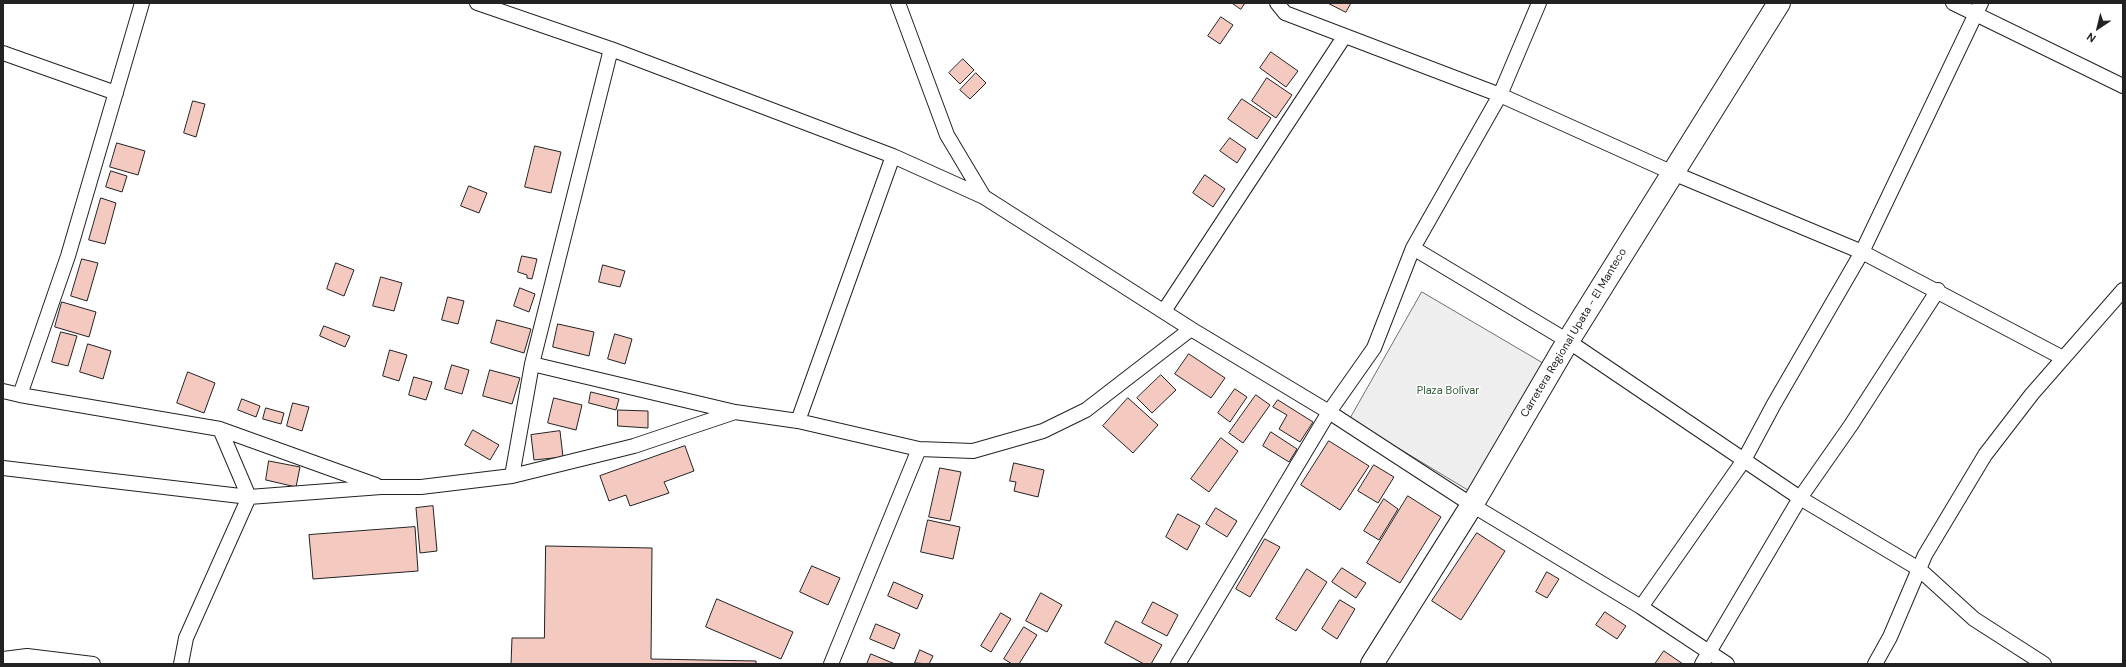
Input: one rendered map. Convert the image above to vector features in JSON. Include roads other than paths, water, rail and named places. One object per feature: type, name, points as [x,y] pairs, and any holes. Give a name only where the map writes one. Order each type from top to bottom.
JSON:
[{"type":"main road","name":"Carretera Regional Upata - El Manteco","points":[[1372,664],[1472,505],[1568,341],[1779,3]]},
{"type":"street","points":[[20,395],[68,256],[142,3]]},
{"type":"street","points":[[477,3],[611,49],[893,156],[984,196],[1191,329],[1329,412],[1472,505],[1641,607],[1705,659],[1727,664]]},
{"type":"street","points":[[898,3],[947,135],[984,196]]},
{"type":"street","points":[[1277,3],[1285,13],[1344,37],[1500,95],[1673,173],[1862,252],[1938,290],[2063,358]]},
{"type":"street","points":[[1178,664],[1329,412],[1374,348],[1413,248],[1500,95],[1539,3]]},
{"type":"street","points":[[1953,3],[1978,8],[2123,86]]},
{"type":"street","points":[[1641,607],[1744,460],[1774,404],[1862,252],[1978,8]]},
{"type":"street","points":[[1164,311],[1344,37]]},
{"type":"street","points":[[512,476],[532,364],[611,49]]},
{"type":"street","points":[[3,53],[116,92]]},
{"type":"street","points":[[798,421],[893,156]]},
{"type":"street","points":[[1413,248],[1568,341],[1800,498],[1919,569],[1974,619],[2044,664]]},
{"type":"street","points":[[1705,659],[1800,498],[1851,425],[1938,290]]},
{"type":"street","points":[[1875,664],[1890,636],[1934,538],[1985,455],[2063,358],[2123,290]]},
{"type":"street","points":[[532,364],[735,412],[798,421],[919,449],[973,451],[1043,431],[1086,410],[1191,329]]},
{"type":"street","points":[[3,391],[220,429],[381,487]]},
{"type":"street","points":[[3,468],[249,497],[381,487],[421,487],[512,476],[634,446],[735,412]]},
{"type":"street","points":[[181,664],[186,638],[249,497],[220,429]]},
{"type":"street","points":[[831,664],[919,449]]},
{"type":"street","points":[[3,659],[27,656],[93,664]]},
{"type":"park label","name":"Plaza Bolívar","points":[[1448,391]]}]
